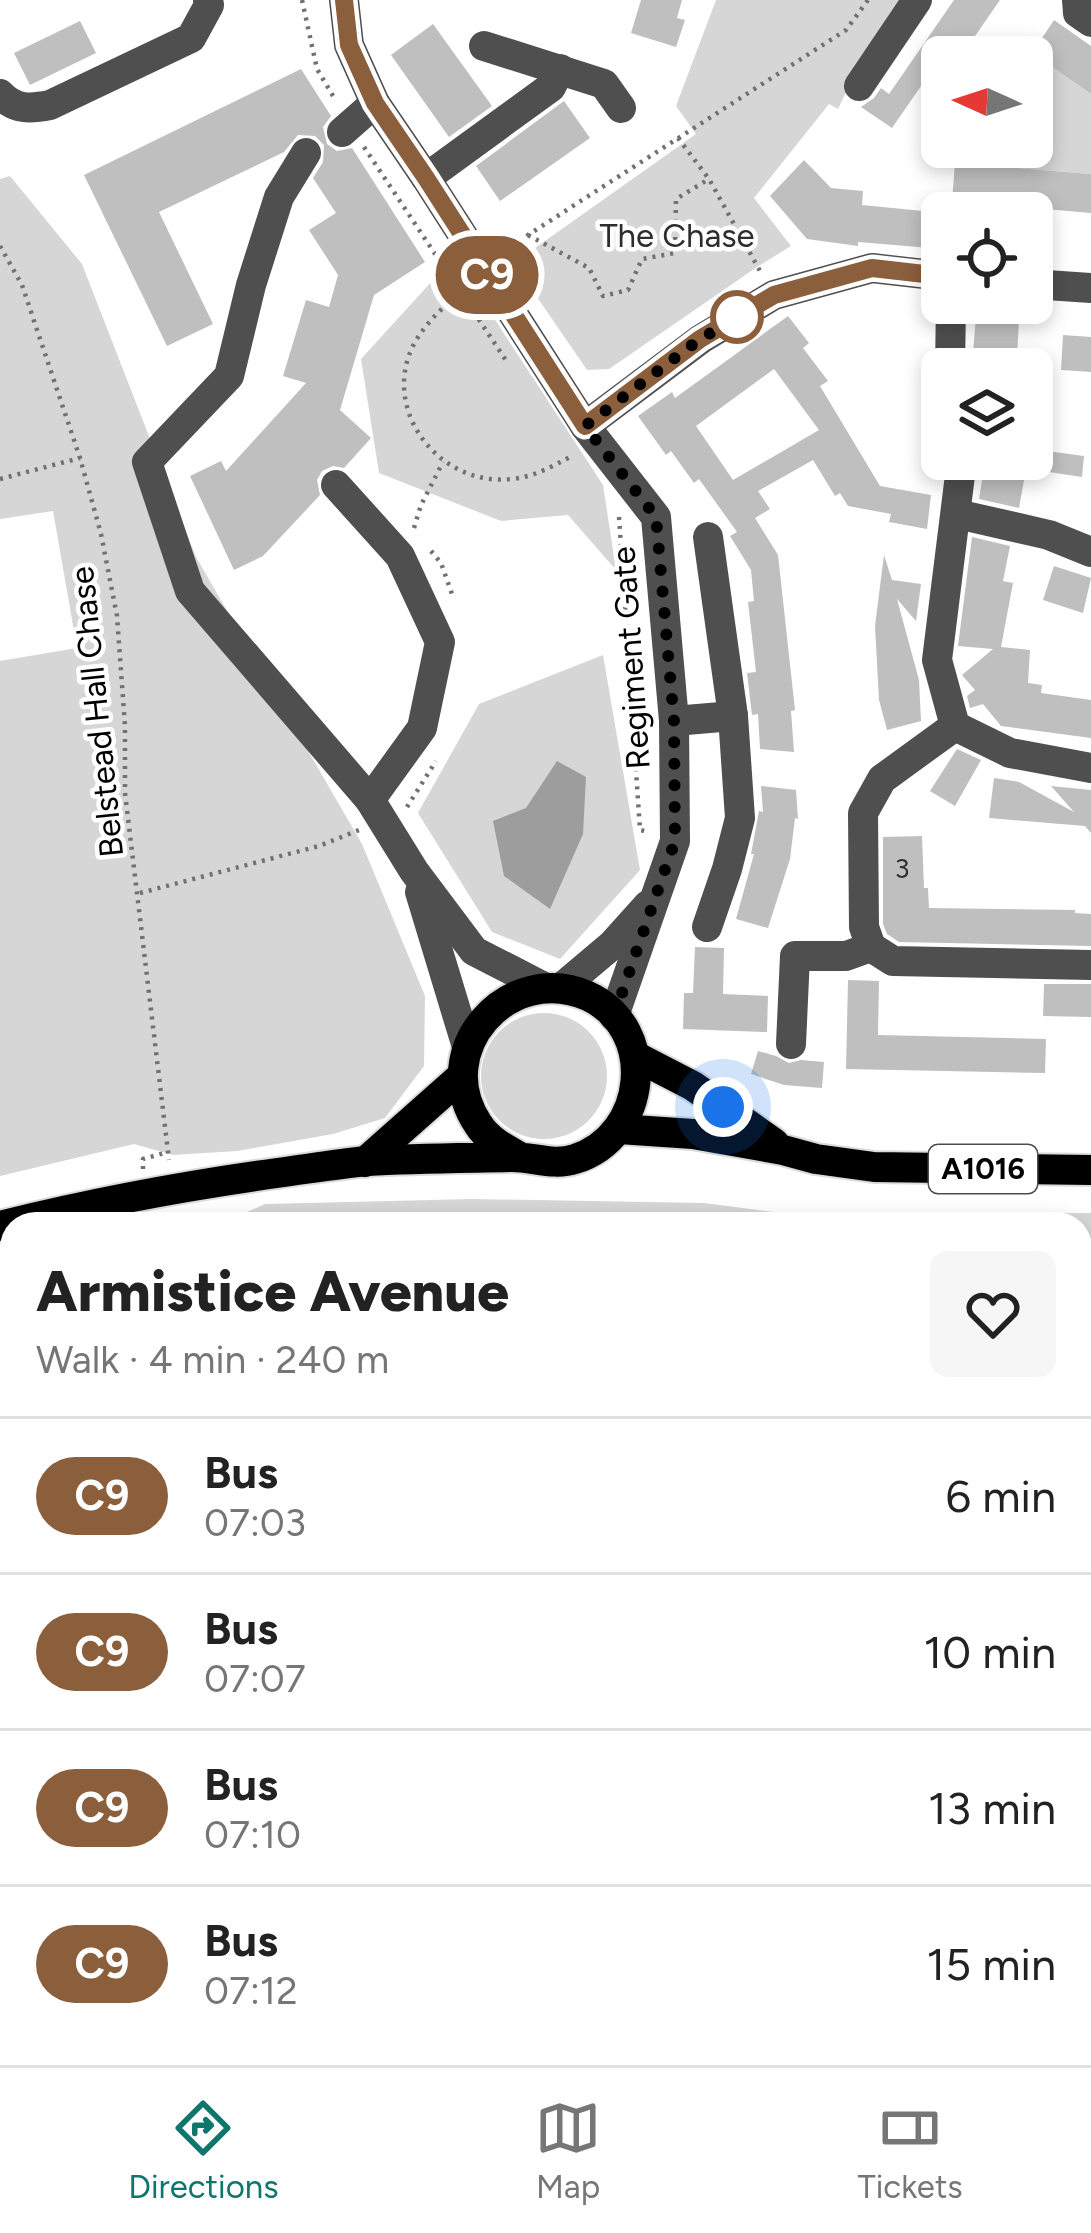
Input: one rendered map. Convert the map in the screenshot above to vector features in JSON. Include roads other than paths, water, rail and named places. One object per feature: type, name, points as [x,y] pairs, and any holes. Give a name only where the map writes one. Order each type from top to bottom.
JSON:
[{"type":"main road","points":[[56,1212],[174,1188],[365,1162],[574,1159],[599,1148],[619,1129],[635,1094],[635,1056],[628,1034],[590,997],[554,988],[512,996],[484,1017],[465,1062],[365,1162]]},
{"type":"main road","name":"A1016","points":[[635,1056],[693,1086],[783,1150]]},
{"type":"main road","points":[[465,1062],[467,1102],[478,1126],[520,1157]]},
{"type":"main road","name":"A1016","points":[[619,1129],[693,1135],[874,1167],[1091,1170]]},
{"type":"street","points":[[0,94],[19,107],[50,105],[191,38],[208,0]]},
{"type":"street","name":"Regiment Gate","points":[[344,0],[349,45],[375,103],[585,426],[656,517],[674,721],[675,841],[614,1016]]},
{"type":"street","points":[[859,86],[917,0]]},
{"type":"street","points":[[1077,0],[1078,13],[1091,22]]},
{"type":"street","points":[[484,46],[604,84],[621,109]]},
{"type":"street","points":[[426,178],[551,87],[560,69]]},
{"type":"street","points":[[346,129],[375,103]]},
{"type":"street","points":[[306,153],[279,197],[229,376],[147,462],[190,591],[376,810],[414,871],[474,951],[554,988]]},
{"type":"street","points":[[585,426],[700,339],[774,295],[872,268],[921,274]]},
{"type":"street","points":[[1053,285],[1091,288]]},
{"type":"street","points":[[960,480],[937,660],[955,727],[1010,753],[1091,768]]},
{"type":"street","points":[[336,485],[400,556],[440,642],[422,728],[376,810]]},
{"type":"street","points":[[957,514],[1049,535],[1091,552]]},
{"type":"street","points":[[706,926],[740,818],[733,716],[708,537]]},
{"type":"street","points":[[674,721],[733,716]]},
{"type":"street","points":[[955,727],[882,778],[863,813],[864,927],[871,947],[893,961],[1091,965]]},
{"type":"street","points":[[414,871],[465,1062]]},
{"type":"street","name":"Regiment Gate","points":[[554,988],[612,945],[656,897]]},
{"type":"street","points":[[791,1043],[795,956],[846,956],[871,947]]},
{"type":"park label","name":"The Chase","points":[[677,235]]}]
